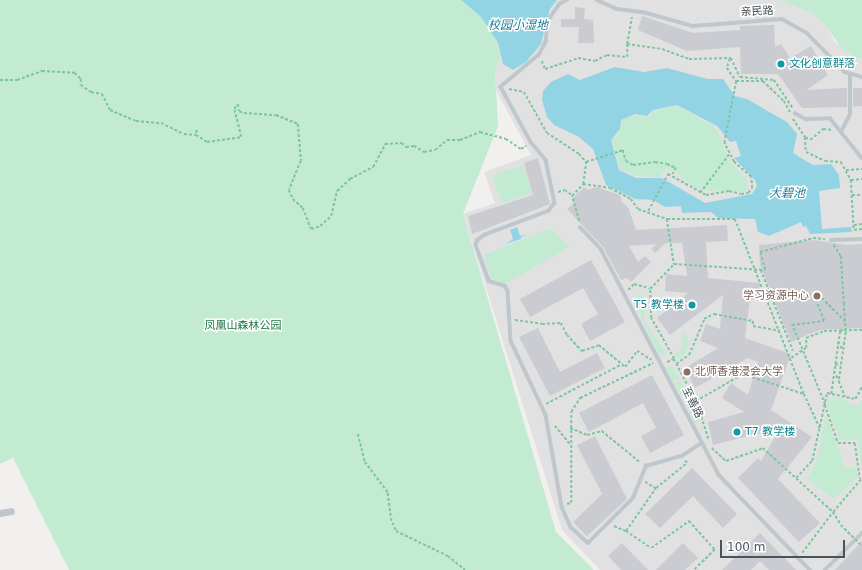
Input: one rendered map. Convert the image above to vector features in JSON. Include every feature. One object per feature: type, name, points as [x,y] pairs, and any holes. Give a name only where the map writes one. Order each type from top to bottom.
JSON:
[{"type":"street","points":[[0,513],[12,511]]},
{"type":"lane","points":[[568,0],[560,4],[548,21],[546,42],[540,55],[501,87],[532,142],[546,160],[556,203],[550,211],[478,240],[476,245],[489,281],[505,286],[508,290],[511,341],[546,415],[562,507],[571,527],[588,542],[633,498],[646,466],[682,456],[701,443]]},
{"type":"lane","name":"亲民路","points":[[597,0],[617,9],[633,11],[693,26],[782,20],[808,33],[837,66],[850,75],[862,77]]},
{"type":"lane","points":[[841,132],[850,114],[850,75]]},
{"type":"lane","points":[[796,113],[806,119],[830,118],[862,158]]},
{"type":"lane","name":"至善路","points":[[580,227],[601,249],[663,363],[701,443],[727,486],[810,570]]},
{"type":"lane","points":[[830,240],[862,239]]},
{"type":"lane","points":[[825,570],[862,533]]},
{"type":"path","points":[[540,55],[545,70],[578,58],[595,60],[607,55],[627,57],[633,11]]},
{"type":"path","points":[[628,44],[662,49],[689,59],[731,58]]},
{"type":"path","points":[[731,58],[727,68],[736,81]]},
{"type":"path","points":[[731,58],[740,77],[774,80],[789,100],[796,113]]},
{"type":"path","points":[[0,80],[17,80],[42,71],[75,73],[81,79],[81,85],[91,92],[102,94],[110,110],[136,121],[161,123],[184,134],[196,135],[207,142],[241,137],[234,109],[238,104],[239,111],[244,113],[276,115],[298,124],[301,161],[289,190],[293,200],[303,208],[311,228],[320,226],[331,216],[337,191],[350,179],[373,167],[385,144],[402,143],[406,148],[414,146],[424,152],[436,150],[447,140],[460,140],[480,132],[490,136],[506,139],[521,149],[532,142]]},
{"type":"path","points":[[648,211],[668,174],[673,175],[700,193],[712,194],[729,191],[741,194],[748,193],[752,188],[751,176],[734,162],[724,143],[728,130],[733,88],[736,81]]},
{"type":"path","points":[[736,81],[763,81],[784,101],[806,137],[806,152],[825,161],[840,162],[851,180],[854,230],[862,229]]},
{"type":"path","points":[[501,87],[524,92],[547,133],[579,154],[586,162],[583,184],[572,196]]},
{"type":"path","points":[[806,137],[810,140],[823,129]]},
{"type":"path","points":[[196,135],[197,130]]},
{"type":"path","points":[[586,162],[623,150],[626,161],[633,165],[655,162],[667,164],[676,168],[673,175]]},
{"type":"path","points":[[700,193],[730,153]]},
{"type":"path","points":[[846,170],[862,169]]},
{"type":"path","points":[[851,180],[862,179]]},
{"type":"path","points":[[583,184],[610,188],[631,198],[638,209],[648,211],[667,219],[735,219],[757,270],[804,394],[820,429]]},
{"type":"path","points":[[554,194],[565,190],[572,196],[580,227]]},
{"type":"path","points":[[852,195],[862,196]]},
{"type":"path","points":[[667,219],[674,264]]},
{"type":"path","points":[[854,225],[862,224]]},
{"type":"path","points":[[711,460],[709,445],[696,401],[651,318],[650,288],[674,264],[766,270],[760,252],[813,238],[830,240],[841,256],[846,329],[839,381]]},
{"type":"path","points":[[761,270],[793,351]]},
{"type":"path","points":[[634,284],[650,288]]},
{"type":"path","points":[[798,558],[861,478],[855,443],[838,443],[825,406],[792,325],[824,321],[816,301],[822,298],[845,321]]},
{"type":"path","points":[[676,364],[690,355],[704,318],[714,314],[753,322],[753,326],[780,331]]},
{"type":"path","points":[[509,319],[542,324],[561,323],[567,335],[582,351],[598,345],[620,365],[625,367],[637,351],[657,362],[580,398],[571,412],[571,503],[562,507]]},
{"type":"path","points":[[831,394],[840,331],[846,329]]},
{"type":"path","points":[[791,358],[806,348],[806,338],[818,334],[862,330]]},
{"type":"path","points":[[838,342],[843,350]]},
{"type":"path","points":[[663,363],[674,359]]},
{"type":"path","points":[[835,365],[842,363]]},
{"type":"path","points":[[542,407],[620,365]]},
{"type":"path","points":[[834,371],[845,397]]},
{"type":"path","points":[[684,407],[743,374],[804,394]]},
{"type":"path","points":[[796,478],[812,461],[827,393],[855,399],[862,387]]},
{"type":"path","points":[[546,415],[570,444]]},
{"type":"path","points":[[570,428],[587,435],[602,431],[646,466]]},
{"type":"path","points":[[358,434],[365,462],[388,493],[391,518],[396,531],[448,556],[465,570]]},
{"type":"path","points":[[709,445],[726,461],[763,448],[833,512],[842,525],[862,546]]},
{"type":"path","points":[[626,531],[656,488],[687,463]]},
{"type":"path","points":[[640,480],[656,488]]},
{"type":"path","points":[[614,526],[626,531],[651,548],[689,521],[715,550],[694,570]]},
{"type":"shaded area","name":"北师香港浸会大学","points":[[525,0],[780,0],[813,14],[825,25],[835,42],[862,59],[862,570],[600,570],[562,530],[463,214],[495,203],[484,172],[531,155],[496,90],[495,71]]},
{"type":"green space","name":"凤凰山森林公园","points":[[0,0],[461,0],[481,17],[498,43],[501,56],[495,71],[498,126],[463,214],[556,532],[594,570],[69,570],[13,458],[0,464]]},
{"type":"green space","points":[[780,0],[862,0],[862,59],[843,50],[825,25],[813,14]]},
{"type":"green space","points":[[676,106],[713,125],[719,134],[730,163],[747,179],[748,189],[743,192],[699,190],[667,167],[660,177],[635,176],[620,169],[612,141],[620,130],[621,120],[634,115],[649,117],[653,111]]},
{"type":"green space","points":[[523,165],[532,193],[502,203],[492,176]]},
{"type":"green space","points":[[550,228],[569,247],[505,284],[491,278],[484,255]]},
{"type":"green space","points":[[640,294],[646,301],[644,320],[666,353],[660,356],[644,324],[634,299]]},
{"type":"green space","points":[[682,330],[689,342],[685,354],[677,359],[674,354],[681,350]]},
{"type":"green space","points":[[672,365],[679,378],[673,381],[666,368]]},
{"type":"green space","points":[[680,381],[687,393],[681,396],[675,383]]},
{"type":"green space","points":[[833,397],[845,400],[848,404],[859,405],[862,399],[862,469],[858,439],[840,440],[827,405],[828,399],[832,401]]},
{"type":"green space","points":[[694,409],[700,421],[695,424],[688,411]]},
{"type":"green space","points":[[826,415],[845,467],[855,467],[858,477],[834,499],[807,479],[816,463]]},
{"type":"water","name":"校园小湿地","points":[[461,0],[557,0],[550,9],[541,44],[526,62],[513,70],[503,64],[498,43],[481,17]]},
{"type":"water","name":"大碧池","points":[[615,67],[644,72],[667,68],[708,79],[723,79],[735,96],[747,99],[787,122],[797,134],[793,153],[813,165],[831,164],[839,175],[840,188],[819,191],[822,229],[851,227],[852,232],[810,234],[806,226],[803,227],[801,222],[769,236],[758,232],[755,219],[718,218],[711,212],[682,213],[681,206],[665,207],[653,200],[635,199],[606,185],[593,149],[579,137],[554,125],[547,117],[542,100],[543,91],[551,82],[568,74],[580,80]],"holes":[[[677,105],[717,126],[730,142],[736,141],[741,156],[734,158],[755,180],[757,186],[752,194],[705,203],[662,178],[636,178],[619,170],[611,140],[620,129],[621,120],[635,114],[647,116],[653,110]]]},
{"type":"water","points":[[517,227],[520,236],[529,234],[521,237],[521,239],[505,244],[513,239],[510,230]]},
{"type":"building","points":[[575,7],[585,8],[584,19],[593,20],[594,43],[578,43],[579,27],[561,27],[561,19],[575,19]]},
{"type":"building","name":"文化创意群落","points":[[642,16],[693,33],[740,30],[740,26],[774,25],[775,47],[781,44],[790,58],[811,46],[828,75],[807,90],[847,88],[847,107],[802,108],[778,74],[741,74],[740,47],[687,51],[638,30]]},
{"type":"building","points":[[853,88],[862,88],[862,106],[853,107]]},
{"type":"building","points":[[538,158],[550,204],[472,234],[468,216],[533,195],[524,163]]},
{"type":"building","points":[[584,187],[588,190],[596,187],[620,195],[622,202],[628,207],[636,230],[727,225],[728,241],[706,242],[708,278],[760,283],[758,300],[750,299],[745,338],[791,354],[771,410],[812,437],[778,479],[820,523],[799,542],[738,478],[758,458],[761,461],[780,428],[713,445],[708,422],[744,412],[722,398],[731,383],[748,395],[758,362],[748,358],[695,388],[685,368],[718,348],[700,341],[706,324],[720,329],[723,295],[670,335],[657,318],[688,293],[665,291],[666,274],[687,276],[682,243],[666,243],[655,253],[651,249],[657,244],[629,246],[638,262],[645,256],[651,262],[631,282],[627,278],[621,280],[603,247],[567,209],[574,203],[572,199]]},
{"type":"building","name":"学习资源中心","points":[[814,240],[846,245],[862,244],[862,328],[819,330],[791,342],[760,265],[759,245]]},
{"type":"building","points":[[591,260],[625,322],[590,341],[581,324],[598,314],[583,288],[530,317],[520,299]]},
{"type":"building","points":[[538,328],[560,372],[597,353],[605,368],[550,396],[519,337]]},
{"type":"building","points":[[652,375],[684,435],[650,453],[641,436],[656,428],[643,403],[589,432],[579,413]]},
{"type":"building","points":[[595,436],[627,499],[587,536],[573,522],[602,494],[577,445]]},
{"type":"building","points":[[692,468],[737,514],[723,528],[693,496],[660,528],[645,514]]},
{"type":"building","points":[[760,533],[796,570],[769,570],[760,561],[751,570],[722,570]]},
{"type":"building","points":[[862,541],[862,570],[835,570],[848,556]]},
{"type":"building","points":[[622,543],[648,570],[621,570],[608,556]]},
{"type":"building","points":[[683,543],[698,558],[685,570],[656,570]]},
{"type":"place","name":"文化创意群落","points":[[781,64]]},
{"type":"place","name":"学习资源中心","points":[[817,296]]},
{"type":"place","name":"T5 教学楼","points":[[692,305]]},
{"type":"place","name":"北师香港浸会大学","points":[[687,372]]},
{"type":"place","name":"T7 教学楼","points":[[737,432]]}]
